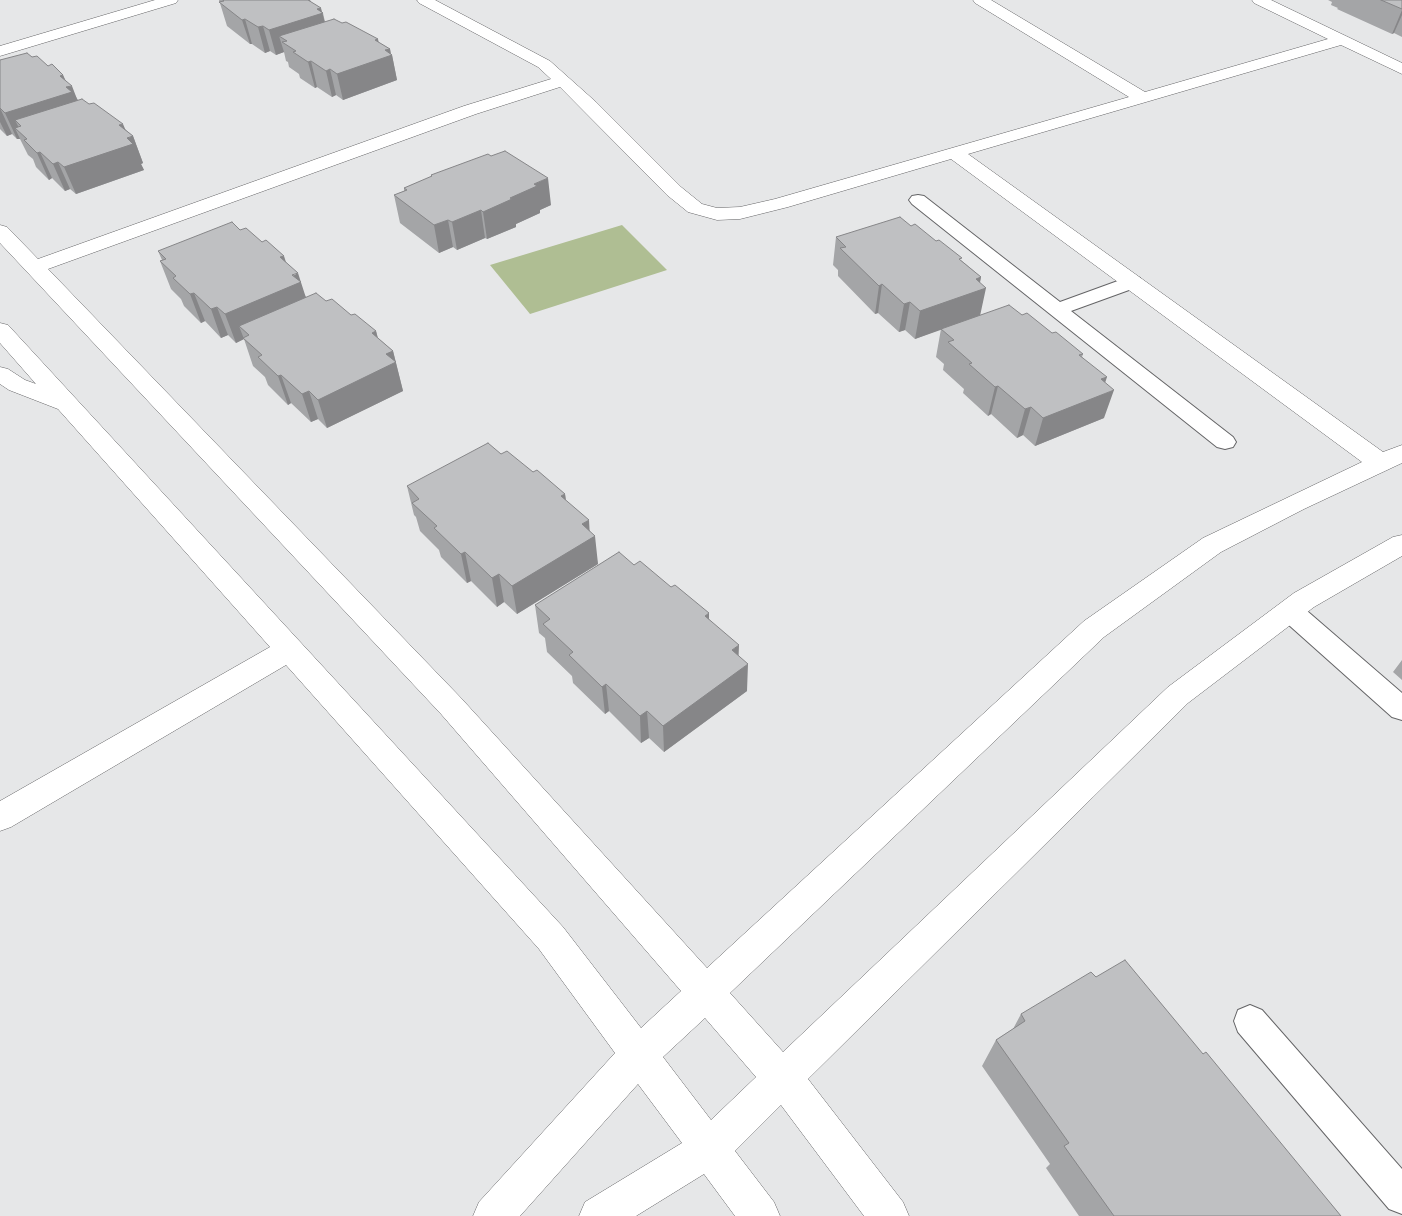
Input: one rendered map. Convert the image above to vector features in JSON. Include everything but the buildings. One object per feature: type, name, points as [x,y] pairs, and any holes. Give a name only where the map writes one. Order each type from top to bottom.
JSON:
[{"type":"street","points":[[0,51],[170,0]]},
{"type":"street","points":[[428,0],[544,64],[674,191],[695,208],[717,214],[740,213],[781,203],[1342,40]]},
{"type":"street","points":[[980,0],[1143,98]]},
{"type":"street","points":[[1258,0],[1402,69]]},
{"type":"street","points":[[34,267],[470,110],[563,81]]},
{"type":"street","points":[[954,153],[1133,282],[1392,458]]},
{"type":"street","points":[[0,231],[451,706],[781,1079],[889,1216]]},
{"type":"street","points":[[0,330],[551,938],[760,1216]]},
{"type":"street","points":[[0,374],[17,385],[67,404]]},
{"type":"street","points":[[493,1216],[639,1055],[1094,629],[1212,545],[1295,503],[1392,458]]},
{"type":"street","points":[[599,1216],[709,1149],[1178,695],[1304,600],[1402,544]]},
{"type":"street","points":[[0,816],[289,649]]},
{"type":"lane","points":[[918,200],[1225,442]]},
{"type":"lane","points":[[1057,309],[1133,282]]},
{"type":"lane","points":[[1290,611],[1402,709]]},
{"type":"lane","points":[[1250,1021],[1402,1196]]},
{"type":"green space","points":[[622,225],[667,270],[530,314],[490,265]]}]
